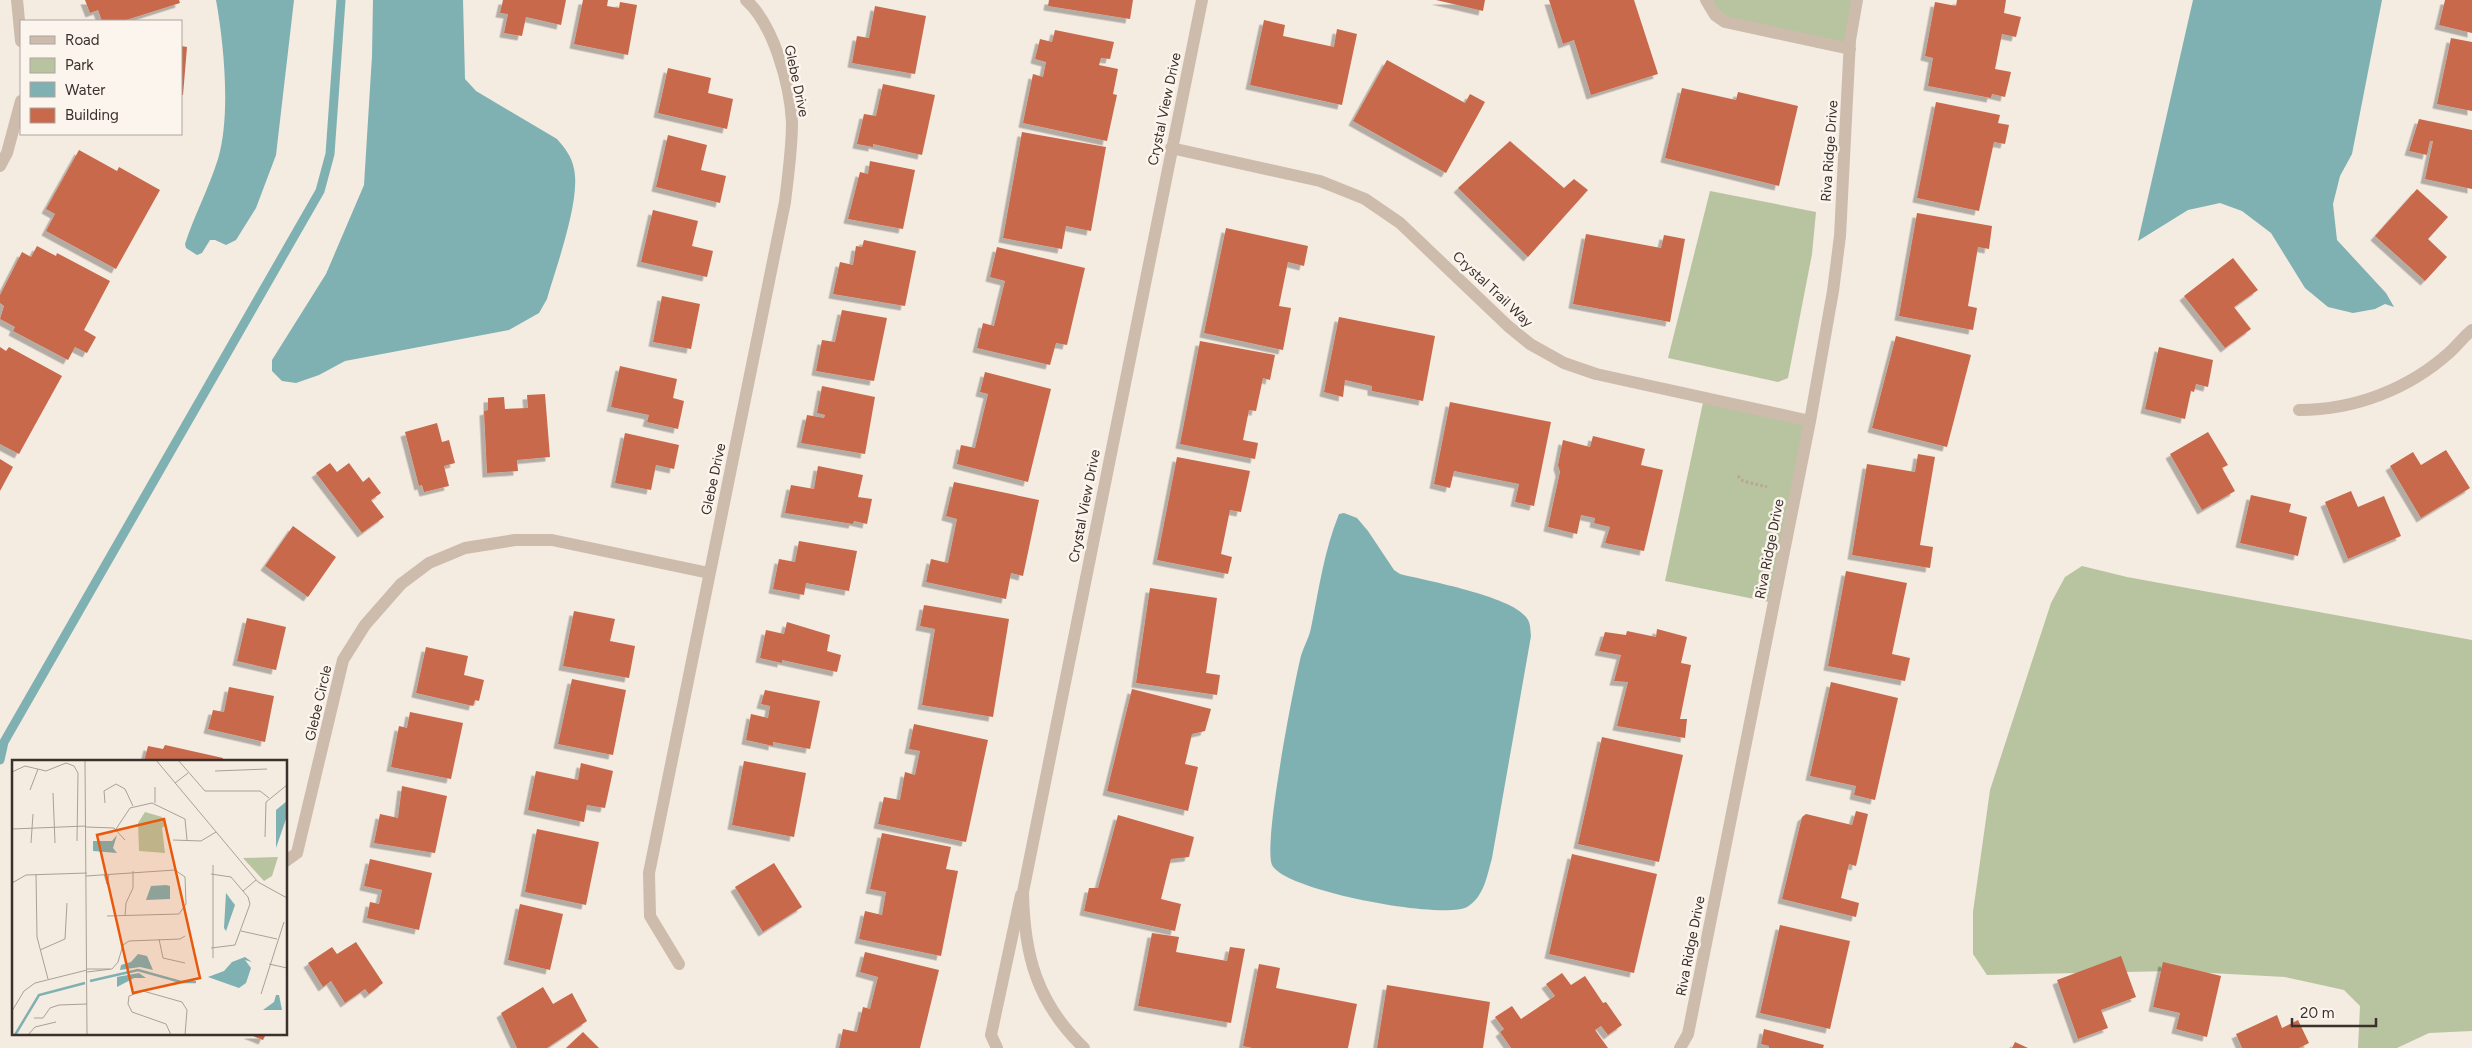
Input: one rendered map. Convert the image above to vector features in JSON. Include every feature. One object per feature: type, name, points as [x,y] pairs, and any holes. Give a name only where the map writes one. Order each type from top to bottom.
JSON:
[{"type":"street","points":[[17,0],[20,31]]},
{"type":"street","name":"Glebe Drive","points":[[679,964],[650,916],[649,873],[785,202],[790,162],[792,121],[785,80],[774,42],[754,8],[746,0]]},
{"type":"street","name":"Crystal View Drive","points":[[1084,1048],[1056,1015],[1032,969],[1026,944],[1023,892],[1202,0]]},
{"type":"street","points":[[1706,0],[1715,15],[1725,22],[1850,49]]},
{"type":"street","name":"Riva Ridge Drive","points":[[1680,1048],[1688,1034],[1810,421],[1833,291],[1840,236],[1850,49],[1858,0]]},
{"type":"street","points":[[0,166],[8,153],[20,105]]},
{"type":"street","name":"Crystal Trail Way","points":[[1171,148],[1320,181],[1365,199],[1400,223],[1508,326],[1530,344],[1564,363],[1596,374],[1810,421]]},
{"type":"street","points":[[2299,410],[2342,406],[2384,394],[2411,381],[2429,368],[2450,352],[2472,330]]},
{"type":"street","name":"Glebe Circle","points":[[288,860],[298,853],[343,660],[365,625],[401,584],[429,563],[465,548],[515,540],[552,540],[709,573]]},
{"type":"street","points":[[997,1048],[991,1035],[1026,871]]},
{"type":"street","points":[[1686,1048],[1688,1034]]},
{"type":"path","points":[[1738,476],[1743,481],[1767,486]]},
{"type":"green space","points":[[1706,0],[1857,0],[1850,49],[1738,26]]},
{"type":"green space","points":[[1710,191],[1816,212],[1812,254],[1788,378],[1778,382],[1668,358]]},
{"type":"green space","points":[[1704,398],[1810,421],[1774,603],[1665,581]]},
{"type":"green space","points":[[2082,566],[2127,577],[2472,640],[2472,1031],[2429,1033],[2397,1048],[2358,1048],[2360,1006],[2344,990],[2285,977],[2173,971],[1987,975],[1973,954],[1973,912],[1990,790],[2051,603],[2065,577]]},
{"type":"water","points":[[216,0],[294,0],[276,155],[256,208],[236,240],[226,245],[210,240],[202,253],[197,255],[186,248],[185,244],[218,159],[224,122],[224,58]]},
{"type":"water","points":[[373,0],[463,0],[465,79],[476,91],[557,139],[563,146],[570,157],[574,169],[574,198],[571,215],[547,299],[539,313],[509,330],[345,361],[319,375],[296,383],[282,381],[272,371],[272,360],[326,274],[364,185],[372,56]]},
{"type":"water","points":[[2193,0],[2382,0],[2352,154],[2340,176],[2333,204],[2337,240],[2386,293],[2394,307],[2385,304],[2375,309],[2353,313],[2328,307],[2305,288],[2271,233],[2242,211],[2220,203],[2188,210],[2138,241]]},
{"type":"water","points":[[1344,513],[1357,518],[1394,570],[1400,574],[1468,590],[1504,602],[1517,609],[1528,619],[1530,624],[1531,636],[1492,858],[1481,892],[1473,903],[1467,907],[1452,910],[1428,910],[1365,901],[1304,884],[1283,875],[1272,865],[1270,851],[1275,799],[1296,677],[1310,632],[1329,542],[1339,514]]},
{"type":"building","points":[[85,0],[179,0],[180,3],[126,20],[102,20],[98,10],[90,13]]},
{"type":"building","points":[[503,0],[566,0],[561,25],[526,17],[522,36],[504,33],[508,14],[500,13]]},
{"type":"building","points":[[583,0],[608,0],[607,6],[619,8],[620,2],[637,5],[628,55],[574,44]]},
{"type":"building","points":[[1049,0],[1133,0],[1130,19],[1048,6]]},
{"type":"building","points":[[1436,0],[1485,0],[1483,11]]},
{"type":"building","points":[[1549,0],[1634,0],[1658,74],[1591,95],[1574,40],[1563,44]]},
{"type":"building","points":[[1957,0],[2006,0],[2004,13],[2021,17],[2016,37],[2002,34],[1995,69],[2011,72],[2005,97],[1992,94],[1991,98],[1928,86],[1933,58],[1925,56],[1935,2],[1956,6]]},
{"type":"building","points":[[2445,0],[2472,0],[2472,33],[2439,25]]},
{"type":"building","points":[[875,6],[926,16],[915,74],[852,63],[857,36],[869,38]]},
{"type":"building","points":[[1264,20],[1285,25],[1283,36],[1334,47],[1337,29],[1357,34],[1342,105],[1250,85]]},
{"type":"building","points":[[1055,30],[1114,42],[1110,59],[1101,58],[1099,65],[1118,69],[1113,94],[1117,95],[1107,141],[1023,123],[1033,74],[1043,77],[1046,62],[1035,59],[1040,39],[1052,42]]},
{"type":"building","points":[[2451,38],[2472,42],[2472,111],[2437,104]]},
{"type":"building","points":[[182,46],[187,47],[182,95]]},
{"type":"building","points":[[1387,60],[1465,103],[1470,94],[1485,102],[1446,173],[1353,121]]},
{"type":"building","points":[[668,68],[711,78],[708,93],[733,99],[727,129],[658,113]]},
{"type":"building","points":[[883,84],[935,95],[922,155],[873,144],[873,147],[857,144],[864,114],[876,116]]},
{"type":"building","points":[[1682,88],[1736,100],[1738,92],[1798,106],[1779,186],[1665,158]]},
{"type":"building","points":[[1936,102],[2000,115],[1998,123],[2009,125],[2005,144],[1994,142],[1979,211],[1917,198]]},
{"type":"building","points":[[2419,119],[2472,130],[2472,189],[2425,179],[2433,141],[2430,141],[2427,155],[2409,151]]},
{"type":"building","points":[[1022,132],[1106,147],[1091,231],[1066,226],[1062,249],[1003,238]]},
{"type":"building","points":[[668,135],[707,145],[701,170],[726,176],[720,203],[656,187]]},
{"type":"building","points":[[1510,141],[1564,188],[1574,179],[1588,190],[1528,257],[1458,188]]},
{"type":"building","points":[[79,150],[117,171],[119,167],[160,190],[116,269],[46,231],[55,214],[46,209]]},
{"type":"building","points":[[870,161],[915,170],[903,229],[848,219],[860,172],[868,174]]},
{"type":"building","points":[[2417,189],[2448,217],[2428,239],[2447,257],[2425,281],[2375,236]]},
{"type":"building","points":[[653,210],[698,221],[692,246],[713,251],[707,277],[641,262]]},
{"type":"building","points":[[1917,213],[1992,226],[1989,249],[1978,247],[1968,306],[1977,308],[1973,330],[1899,316]]},
{"type":"building","points":[[1226,228],[1308,246],[1304,266],[1288,262],[1279,306],[1291,308],[1283,350],[1204,333]]},
{"type":"building","points":[[1586,234],[1661,248],[1664,235],[1685,239],[1670,322],[1573,304]]},
{"type":"building","points":[[864,240],[916,251],[905,306],[833,294],[840,262],[853,265],[856,246],[862,247]]},
{"type":"building","points":[[37,246],[56,256],[57,253],[110,281],[84,330],[96,337],[87,353],[75,347],[68,360],[13,331],[15,327],[0,319],[4,306],[0,303],[0,295],[22,252],[31,257]]},
{"type":"building","points":[[997,247],[1085,268],[1067,345],[1056,343],[1050,365],[977,348],[983,323],[994,326],[1005,281],[990,277]]},
{"type":"building","points":[[2233,258],[2258,290],[2234,307],[2251,329],[2225,348],[2184,296]]},
{"type":"building","points":[[662,296],[700,304],[691,349],[653,342]]},
{"type":"building","points":[[842,310],[887,318],[874,381],[816,371],[822,340],[835,342]]},
{"type":"building","points":[[1339,317],[1435,336],[1423,401],[1372,391],[1372,386],[1345,380],[1343,397],[1324,392]]},
{"type":"building","points":[[1896,336],[1971,355],[1947,447],[1872,428]]},
{"type":"building","points":[[1200,341],[1275,355],[1270,380],[1263,378],[1256,411],[1249,410],[1243,440],[1258,443],[1255,459],[1180,444]]},
{"type":"building","points":[[0,347],[6,351],[9,347],[62,376],[19,454],[0,444]]},
{"type":"building","points":[[2159,347],[2213,360],[2208,387],[2196,384],[2194,392],[2191,391],[2185,419],[2145,409]]},
{"type":"building","points":[[620,366],[677,379],[673,398],[684,401],[678,429],[647,422],[649,415],[611,407]]},
{"type":"building","points":[[985,372],[1051,389],[1028,482],[957,464],[961,445],[975,448],[988,394],[980,392]]},
{"type":"building","points":[[822,386],[875,397],[865,454],[801,443],[807,415],[824,418],[825,415],[817,413]]},
{"type":"building","points":[[545,394],[550,457],[517,460],[518,471],[487,473],[484,411],[488,410],[488,398],[504,397],[505,409],[528,408],[527,395]]},
{"type":"building","points":[[1450,402],[1551,422],[1534,506],[1515,502],[1519,484],[1454,471],[1450,488],[1434,484]]},
{"type":"building","points":[[437,423],[442,442],[449,440],[455,463],[444,466],[449,486],[424,492],[422,485],[419,486],[405,432]]},
{"type":"building","points":[[2208,432],[2228,465],[2222,468],[2235,491],[2202,510],[2170,454]]},
{"type":"building","points":[[625,433],[679,445],[674,469],[656,465],[651,490],[615,483]]},
{"type":"building","points":[[1593,436],[1645,449],[1641,465],[1663,470],[1644,551],[1605,543],[1610,527],[1594,523],[1595,518],[1581,515],[1577,534],[1548,527],[1560,472],[1558,465],[1563,440],[1590,447]]},
{"type":"building","points":[[2446,450],[2470,488],[2421,518],[2390,466],[2413,452],[2421,465]]},
{"type":"building","points":[[1918,454],[1935,457],[1920,545],[1933,547],[1930,568],[1852,555],[1867,464],[1915,472]]},
{"type":"building","points":[[1177,457],[1250,471],[1241,512],[1230,510],[1221,554],[1232,557],[1228,574],[1157,560]]},
{"type":"building","points":[[0,459],[13,467],[0,491]]},
{"type":"building","points":[[330,463],[337,472],[349,463],[363,482],[369,477],[381,493],[371,500],[384,517],[362,533],[316,473]]},
{"type":"building","points":[[818,466],[863,475],[858,497],[872,499],[867,524],[854,521],[853,524],[785,513],[791,485],[814,489]]},
{"type":"building","points":[[954,482],[1039,500],[1023,576],[1011,573],[1006,599],[926,582],[931,559],[948,563],[957,519],[946,516]]},
{"type":"building","points":[[2351,491],[2358,507],[2384,496],[2401,536],[2348,559],[2325,502]]},
{"type":"building","points":[[2251,495],[2291,504],[2289,512],[2307,517],[2298,556],[2240,543]]},
{"type":"building","points":[[293,526],[336,557],[308,597],[265,566]]},
{"type":"building","points":[[799,541],[857,551],[849,591],[806,583],[804,595],[773,589],[779,559],[795,562]]},
{"type":"building","points":[[1846,571],[1907,583],[1892,654],[1910,658],[1905,681],[1828,666]]},
{"type":"building","points":[[1150,588],[1217,598],[1206,673],[1220,675],[1217,695],[1136,683]]},
{"type":"building","points":[[924,605],[1009,619],[993,717],[922,705],[935,629],[920,626]]},
{"type":"building","points":[[574,611],[615,619],[610,641],[635,646],[629,678],[563,666]]},
{"type":"building","points":[[247,618],[286,627],[276,670],[237,661]]},
{"type":"building","points":[[787,622],[830,635],[827,651],[841,655],[837,672],[782,660],[782,663],[760,658],[766,630],[784,634]]},
{"type":"building","points":[[1657,629],[1687,637],[1681,663],[1691,665],[1680,719],[1687,719],[1685,738],[1617,726],[1628,682],[1614,681],[1621,655],[1599,651],[1605,632],[1626,635],[1627,631],[1656,637]]},
{"type":"building","points":[[426,647],[468,656],[464,675],[484,680],[479,701],[475,700],[473,706],[416,693]]},
{"type":"building","points":[[572,679],[626,690],[613,755],[558,744]]},
{"type":"building","points":[[1831,682],[1898,698],[1875,800],[1854,795],[1856,786],[1810,776]]},
{"type":"building","points":[[229,687],[274,696],[265,742],[208,729],[213,710],[224,712]]},
{"type":"building","points":[[1132,689],[1211,709],[1205,731],[1192,734],[1185,764],[1198,767],[1188,811],[1107,791]]},
{"type":"building","points":[[765,690],[820,701],[810,749],[773,742],[773,746],[746,740],[751,714],[768,718],[770,706],[761,704]]},
{"type":"building","points":[[410,712],[463,723],[451,779],[391,767],[399,726],[407,728]]},
{"type":"building","points":[[914,724],[988,740],[966,842],[878,824],[884,797],[900,800],[905,772],[915,775],[920,751],[909,749]]},
{"type":"building","points":[[1602,737],[1683,755],[1659,862],[1578,844]]},
{"type":"building","points":[[165,745],[223,758],[222,760],[144,760],[148,746],[163,749]]},
{"type":"building","points":[[744,761],[806,773],[794,837],[732,825]]},
{"type":"building","points":[[581,763],[613,771],[605,808],[587,805],[584,822],[528,810],[536,771],[578,780]]},
{"type":"building","points":[[402,786],[447,796],[435,853],[374,843],[380,814],[398,818]]},
{"type":"building","points":[[1856,811],[1868,814],[1856,866],[1849,864],[1841,898],[1859,903],[1856,917],[1782,899],[1802,817],[1806,814],[1852,825]]},
{"type":"building","points":[[1118,815],[1194,837],[1189,857],[1171,859],[1161,899],[1181,904],[1175,931],[1084,911],[1089,888],[1098,888]]},
{"type":"building","points":[[537,829],[599,842],[586,905],[525,892]]},
{"type":"building","points":[[882,833],[951,847],[946,869],[958,871],[941,956],[859,939],[865,911],[882,915],[886,892],[870,889]]},
{"type":"building","points":[[1572,854],[1657,874],[1634,973],[1549,954]]},
{"type":"building","points":[[370,859],[432,873],[419,930],[367,918],[370,902],[379,904],[382,890],[364,886]]},
{"type":"building","points":[[774,863],[802,907],[763,932],[735,887]]},
{"type":"building","points":[[520,904],[563,914],[550,970],[508,960]]},
{"type":"building","points":[[1780,925],[1850,941],[1830,1029],[1760,1013]]},
{"type":"building","points":[[1152,933],[1179,937],[1176,952],[1227,961],[1230,947],[1245,949],[1231,1023],[1138,1006]]},
{"type":"building","points":[[356,942],[383,983],[369,994],[365,989],[345,1003],[331,981],[323,987],[308,963],[332,947],[337,954]]},
{"type":"building","points":[[865,952],[939,970],[920,1048],[839,1048],[843,1029],[857,1032],[863,1007],[870,1009],[878,977],[860,972]]},
{"type":"building","points":[[2121,956],[2136,997],[2101,1010],[2108,1028],[2078,1039],[2057,980]]},
{"type":"building","points":[[2163,962],[2221,976],[2207,1037],[2176,1029],[2180,1013],[2153,1007]]},
{"type":"building","points":[[1259,964],[1280,968],[1276,988],[1357,1004],[1348,1048],[1252,1048],[1243,1046]]},
{"type":"building","points":[[1562,973],[1571,985],[1585,976],[1603,1003],[1606,1002],[1622,1025],[1608,1035],[1601,1026],[1595,1030],[1608,1048],[1511,1048],[1500,1032],[1504,1029],[1495,1017],[1512,1006],[1521,1019],[1555,996],[1546,984]]},
{"type":"building","points":[[1387,985],[1490,1002],[1483,1048],[1377,1048]]},
{"type":"building","points":[[543,987],[553,1004],[572,993],[587,1021],[547,1048],[517,1048],[501,1013]]},
{"type":"building","points":[[2277,1015],[2282,1028],[2298,1020],[2309,1043],[2299,1048],[2242,1048],[2236,1034]]},
{"type":"building","points":[[1764,1029],[1824,1045],[1823,1048],[1769,1048],[1769,1046],[1761,1044]]},
{"type":"building","points":[[583,1032],[599,1048],[566,1048]]},
{"type":"building","points":[[253,1036],[265,1036],[263,1040]]},
{"type":"building","points":[[2015,1042],[2028,1048],[2012,1048]]},
{"type":"waterway","points":[[0,760],[4,742],[320,191],[330,154],[341,0]]}]
